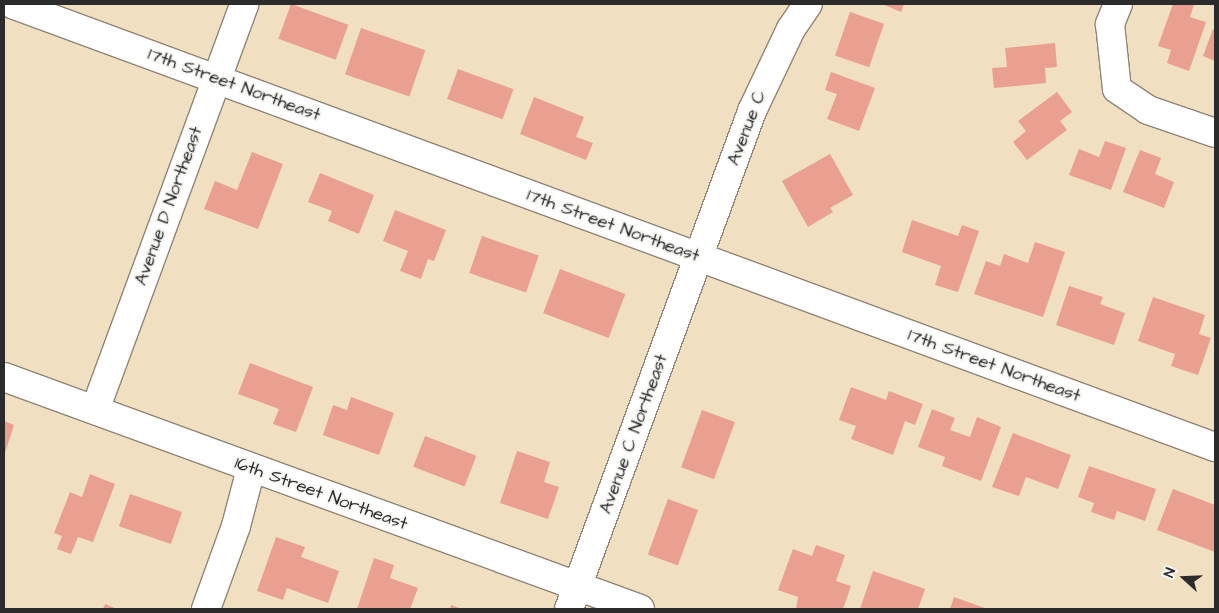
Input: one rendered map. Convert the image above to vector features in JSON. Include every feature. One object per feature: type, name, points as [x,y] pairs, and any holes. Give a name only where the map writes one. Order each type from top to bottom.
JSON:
[{"type":"street","name":"17th Street Northeast","points":[[12,4],[1215,447]]},
{"type":"street","name":"Avenue D Northeast","points":[[95,410],[244,4]]},
{"type":"street","name":"Avenue C","points":[[700,258],[752,112],[783,43],[808,4]]},
{"type":"street","points":[[1118,4],[1110,24],[1117,89],[1148,110],[1215,133]]},
{"type":"street","name":"Avenue C Northeast","points":[[573,598],[700,258]]},
{"type":"street","name":"16th Street Northeast","points":[[4,377],[251,469],[573,598],[640,609]]},
{"type":"street","points":[[206,609],[236,526],[251,469]]},
{"type":"building","points":[[291,4],[348,25],[336,60],[278,39]]},
{"type":"building","points":[[882,4],[904,4],[901,12]]},
{"type":"building","points":[[1173,4],[1194,4],[1190,17],[1206,22],[1189,71],[1167,63],[1171,50],[1158,46]]},
{"type":"building","points":[[850,12],[884,24],[869,67],[835,55]]},
{"type":"building","points":[[361,28],[425,50],[409,96],[345,74]]},
{"type":"building","points":[[1213,29],[1215,30],[1215,61],[1203,56]]},
{"type":"building","points":[[1055,43],[1057,67],[1045,68],[1046,83],[994,88],[992,68],[1007,67],[1005,48]]},
{"type":"building","points":[[458,69],[513,89],[502,119],[447,99]]},
{"type":"building","points":[[831,72],[875,88],[859,131],[827,119],[837,94],[825,90]]},
{"type":"building","points":[[1057,92],[1072,112],[1060,121],[1067,130],[1027,160],[1013,142],[1026,131],[1018,121]]},
{"type":"building","points":[[534,97],[584,117],[576,137],[593,143],[586,160],[520,134]]},
{"type":"building","points":[[1105,141],[1126,148],[1111,190],[1069,175],[1079,149],[1099,157]]},
{"type":"building","points":[[1140,150],[1161,158],[1155,174],[1174,182],[1164,208],[1123,192]]},
{"type":"building","points":[[252,152],[283,164],[258,229],[204,209],[215,181],[237,190]]},
{"type":"building","points":[[830,154],[853,195],[830,208],[833,212],[808,227],[782,181]]},
{"type":"building","points":[[320,173],[374,195],[359,234],[328,221],[332,211],[308,202]]},
{"type":"building","points":[[395,210],[446,230],[434,261],[428,259],[421,279],[400,271],[408,251],[383,241]]},
{"type":"building","points":[[912,220],[958,236],[962,225],[979,231],[958,292],[935,285],[941,266],[902,252]]},
{"type":"building","points":[[482,236],[539,256],[526,292],[469,273]]},
{"type":"building","points":[[1035,242],[1065,252],[1043,317],[974,294],[986,261],[1000,266],[1004,254],[1028,263]]},
{"type":"building","points":[[560,269],[625,294],[609,338],[543,313]]},
{"type":"building","points":[[1069,286],[1103,297],[1100,304],[1125,313],[1114,345],[1056,325]]},
{"type":"building","points":[[1153,297],[1205,315],[1199,334],[1211,338],[1198,375],[1171,366],[1175,354],[1138,341]]},
{"type":"building","points":[[250,363],[313,387],[296,432],[273,424],[279,409],[238,394]]},
{"type":"building","points":[[851,387],[886,400],[889,391],[923,404],[915,425],[905,421],[893,455],[851,439],[856,426],[839,420]]},
{"type":"building","points":[[351,397],[394,413],[379,455],[323,435],[333,405],[347,410]]},
{"type":"building","points":[[932,409],[955,418],[950,430],[970,437],[977,417],[1001,427],[981,481],[942,466],[945,457],[918,447]]},
{"type":"building","points":[[702,410],[735,422],[714,479],[681,467]]},
{"type":"building","points":[[4,421],[14,425],[4,456]]},
{"type":"building","points":[[1013,433],[1071,455],[1058,489],[1026,477],[1019,496],[992,487]]},
{"type":"building","points":[[425,436],[476,456],[465,487],[413,467]]},
{"type":"building","points":[[517,451],[550,462],[544,482],[559,487],[548,519],[500,503]]},
{"type":"building","points":[[1089,466],[1156,489],[1145,521],[1117,511],[1114,520],[1091,512],[1094,503],[1078,497]]},
{"type":"building","points":[[90,474],[115,484],[93,542],[78,537],[71,554],[57,549],[62,536],[54,533],[70,492],[82,497]]},
{"type":"building","points":[[1173,489],[1215,505],[1215,552],[1157,530]]},
{"type":"building","points":[[130,494],[182,512],[171,544],[119,526]]},
{"type":"building","points":[[668,499],[698,510],[678,565],[648,554]]},
{"type":"building","points":[[276,537],[305,547],[301,557],[339,571],[328,603],[287,588],[283,600],[257,591]]},
{"type":"building","points":[[816,545],[845,555],[836,581],[851,586],[843,609],[796,609],[798,597],[778,590],[793,549],[812,556]]},
{"type":"building","points":[[374,558],[394,565],[390,578],[418,588],[410,609],[357,609]]},
{"type":"building","points":[[873,571],[925,589],[918,609],[860,609]]},
{"type":"building","points":[[954,597],[985,608],[950,609]]},
{"type":"building","points":[[105,604],[117,609],[103,609]]},
{"type":"building","points":[[451,605],[462,609],[450,609]]}]
